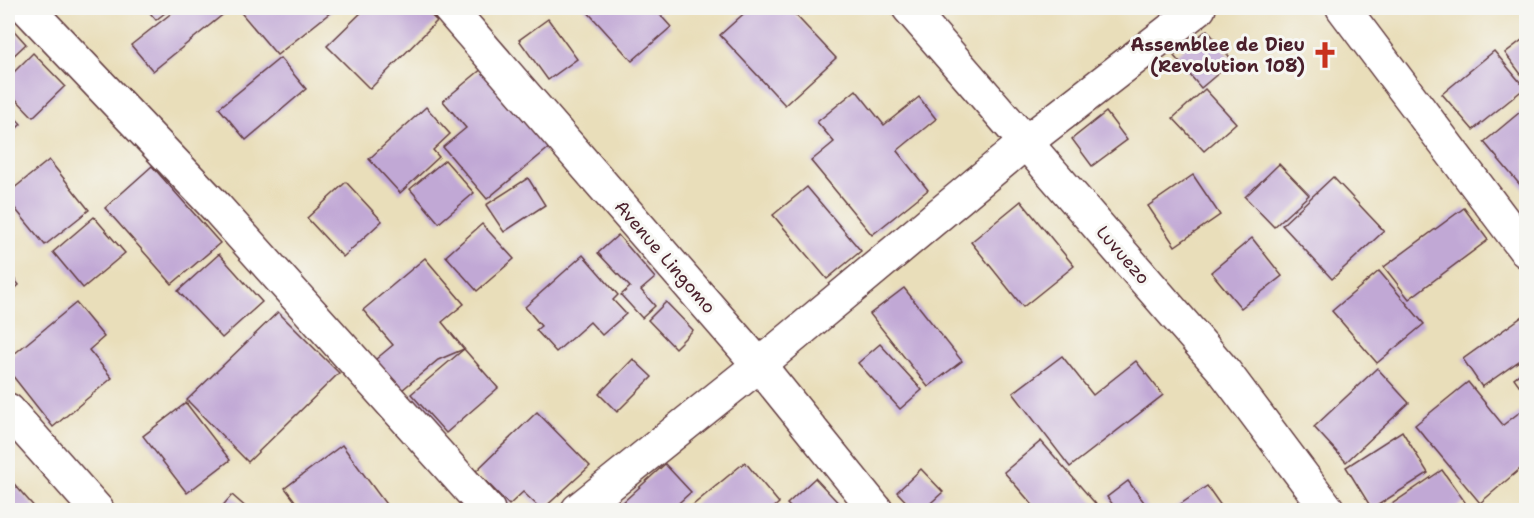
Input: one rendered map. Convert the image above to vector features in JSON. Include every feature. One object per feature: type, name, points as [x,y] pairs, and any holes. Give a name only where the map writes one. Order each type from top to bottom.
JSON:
[{"type":"street","points":[[27,8],[216,207],[488,510]]},
{"type":"street","name":"Avenue Lingomo","points":[[449,8],[759,365],[876,510]]},
{"type":"street","name":"Luvuezo","points":[[909,8],[1224,371],[1328,510]]},
{"type":"street","points":[[578,510],[759,365],[1025,143],[1199,8]]},
{"type":"street","points":[[1343,8],[1527,251]]},
{"type":"street","points":[[8,410],[97,510]]},
{"type":"building","points":[[146,8],[171,8],[156,20]]},
{"type":"building","points":[[178,8],[231,8],[153,71],[131,45]]},
{"type":"building","points":[[237,8],[336,8],[277,55]]},
{"type":"building","points":[[366,8],[423,8],[437,21],[370,89],[327,46]]},
{"type":"building","points":[[584,8],[654,8],[671,27],[632,61]]},
{"type":"building","points":[[750,8],[789,8],[836,58],[785,105],[720,35]]},
{"type":"building","points":[[548,19],[577,59],[548,80],[519,40]]},
{"type":"building","points":[[8,24],[26,44],[8,61]]},
{"type":"building","points":[[1207,30],[1233,61],[1201,88],[1174,56]]},
{"type":"building","points":[[1526,37],[1526,81],[1505,53]]},
{"type":"building","points":[[1494,51],[1525,88],[1473,130],[1442,94]]},
{"type":"building","points":[[33,53],[65,86],[33,117],[8,91],[8,78]]},
{"type":"building","points":[[280,58],[306,89],[246,140],[219,108]]},
{"type":"building","points":[[483,68],[550,147],[487,199],[443,147],[466,128],[443,101]]},
{"type":"building","points":[[1205,89],[1236,123],[1204,151],[1173,118]]},
{"type":"building","points":[[856,90],[884,125],[919,97],[936,119],[897,151],[928,190],[872,235],[811,161],[834,142],[817,122]]},
{"type":"building","points":[[426,107],[450,134],[433,150],[439,157],[400,193],[369,159]]},
{"type":"building","points":[[1526,107],[1526,192],[1484,142]]},
{"type":"building","points":[[8,110],[21,124],[8,137]]},
{"type":"building","points":[[1106,112],[1127,140],[1092,166],[1072,139]]},
{"type":"building","points":[[49,160],[89,210],[45,245],[8,200],[8,193]]},
{"type":"building","points":[[445,160],[474,193],[439,223],[410,189]]},
{"type":"building","points":[[1279,164],[1309,195],[1274,227],[1245,197]]},
{"type":"building","points":[[152,166],[220,243],[172,284],[105,208]]},
{"type":"building","points":[[1193,175],[1220,215],[1175,246],[1148,206]]},
{"type":"building","points":[[1333,177],[1384,231],[1332,279],[1282,225]]},
{"type":"building","points":[[528,178],[545,205],[504,232],[486,205]]},
{"type":"building","points":[[346,182],[382,221],[343,257],[307,218]]},
{"type":"building","points":[[807,187],[861,251],[827,279],[773,215]]},
{"type":"building","points":[[1021,201],[1074,266],[1023,307],[971,242]]},
{"type":"building","points":[[1464,208],[1488,240],[1409,299],[1384,267]]},
{"type":"building","points":[[94,217],[125,253],[83,288],[53,252]]},
{"type":"building","points":[[482,224],[514,259],[477,291],[446,256]]},
{"type":"building","points":[[618,235],[655,278],[641,290],[655,306],[642,318],[621,295],[630,287],[598,253]]},
{"type":"building","points":[[1252,238],[1282,276],[1241,308],[1211,272]]},
{"type":"building","points":[[219,254],[262,302],[222,338],[178,291]]},
{"type":"building","points":[[583,255],[618,295],[613,300],[626,314],[602,335],[590,322],[556,352],[536,330],[541,326],[525,307]]},
{"type":"building","points":[[425,258],[464,304],[442,322],[464,349],[438,360],[396,395],[370,364],[393,345],[363,310]]},
{"type":"building","points":[[8,271],[19,285],[8,295]]},
{"type":"building","points":[[1379,271],[1424,324],[1377,363],[1332,311]]},
{"type":"building","points":[[904,288],[962,361],[928,387],[870,314]]},
{"type":"building","points":[[666,302],[693,330],[675,348],[648,320]]},
{"type":"building","points":[[76,303],[104,337],[89,350],[112,378],[53,427],[8,370],[8,359]]},
{"type":"building","points":[[278,312],[339,373],[248,462],[187,400]]},
{"type":"building","points":[[1526,314],[1526,356],[1482,387],[1463,359]]},
{"type":"building","points":[[880,344],[922,390],[900,409],[858,363]]},
{"type":"building","points":[[464,349],[498,388],[446,433],[411,394]]},
{"type":"building","points":[[1062,356],[1093,395],[1136,361],[1163,395],[1070,467],[1013,393]]},
{"type":"building","points":[[633,359],[652,377],[617,412],[599,394]]},
{"type":"building","points":[[1377,368],[1409,403],[1346,462],[1314,427]]},
{"type":"building","points":[[1526,369],[1526,395],[1514,378]]},
{"type":"building","points":[[1468,382],[1503,425],[1520,412],[1526,419],[1526,464],[1480,503],[1415,425]]},
{"type":"building","points":[[186,403],[230,460],[187,493],[143,436]]},
{"type":"building","points":[[537,412],[590,466],[542,510],[523,492],[509,505],[476,471]]},
{"type":"building","points":[[1402,431],[1428,473],[1372,509],[1346,467]]},
{"type":"building","points":[[1041,441],[1101,510],[1037,510],[1004,472]]},
{"type":"building","points":[[342,445],[388,507],[383,510],[302,510],[285,488]]},
{"type":"building","points":[[745,462],[779,503],[771,510],[687,510]]},
{"type":"building","points":[[665,464],[691,492],[671,510],[627,510],[621,504]]},
{"type":"building","points":[[921,469],[943,492],[923,510],[914,510],[897,492]]},
{"type":"building","points":[[1442,470],[1465,502],[1453,510],[1397,510],[1392,504]]},
{"type":"building","points":[[8,477],[37,510],[8,510]]},
{"type":"building","points":[[815,478],[845,510],[793,510],[787,504]]},
{"type":"building","points":[[1128,481],[1150,510],[1117,510],[1107,497]]},
{"type":"building","points":[[1207,486],[1224,510],[1172,510]]},
{"type":"building","points":[[232,495],[249,510],[219,510]]},
{"type":"place","name":"Assemblee de Dieu (Revolution 108)","points":[[1325,55]]}]
